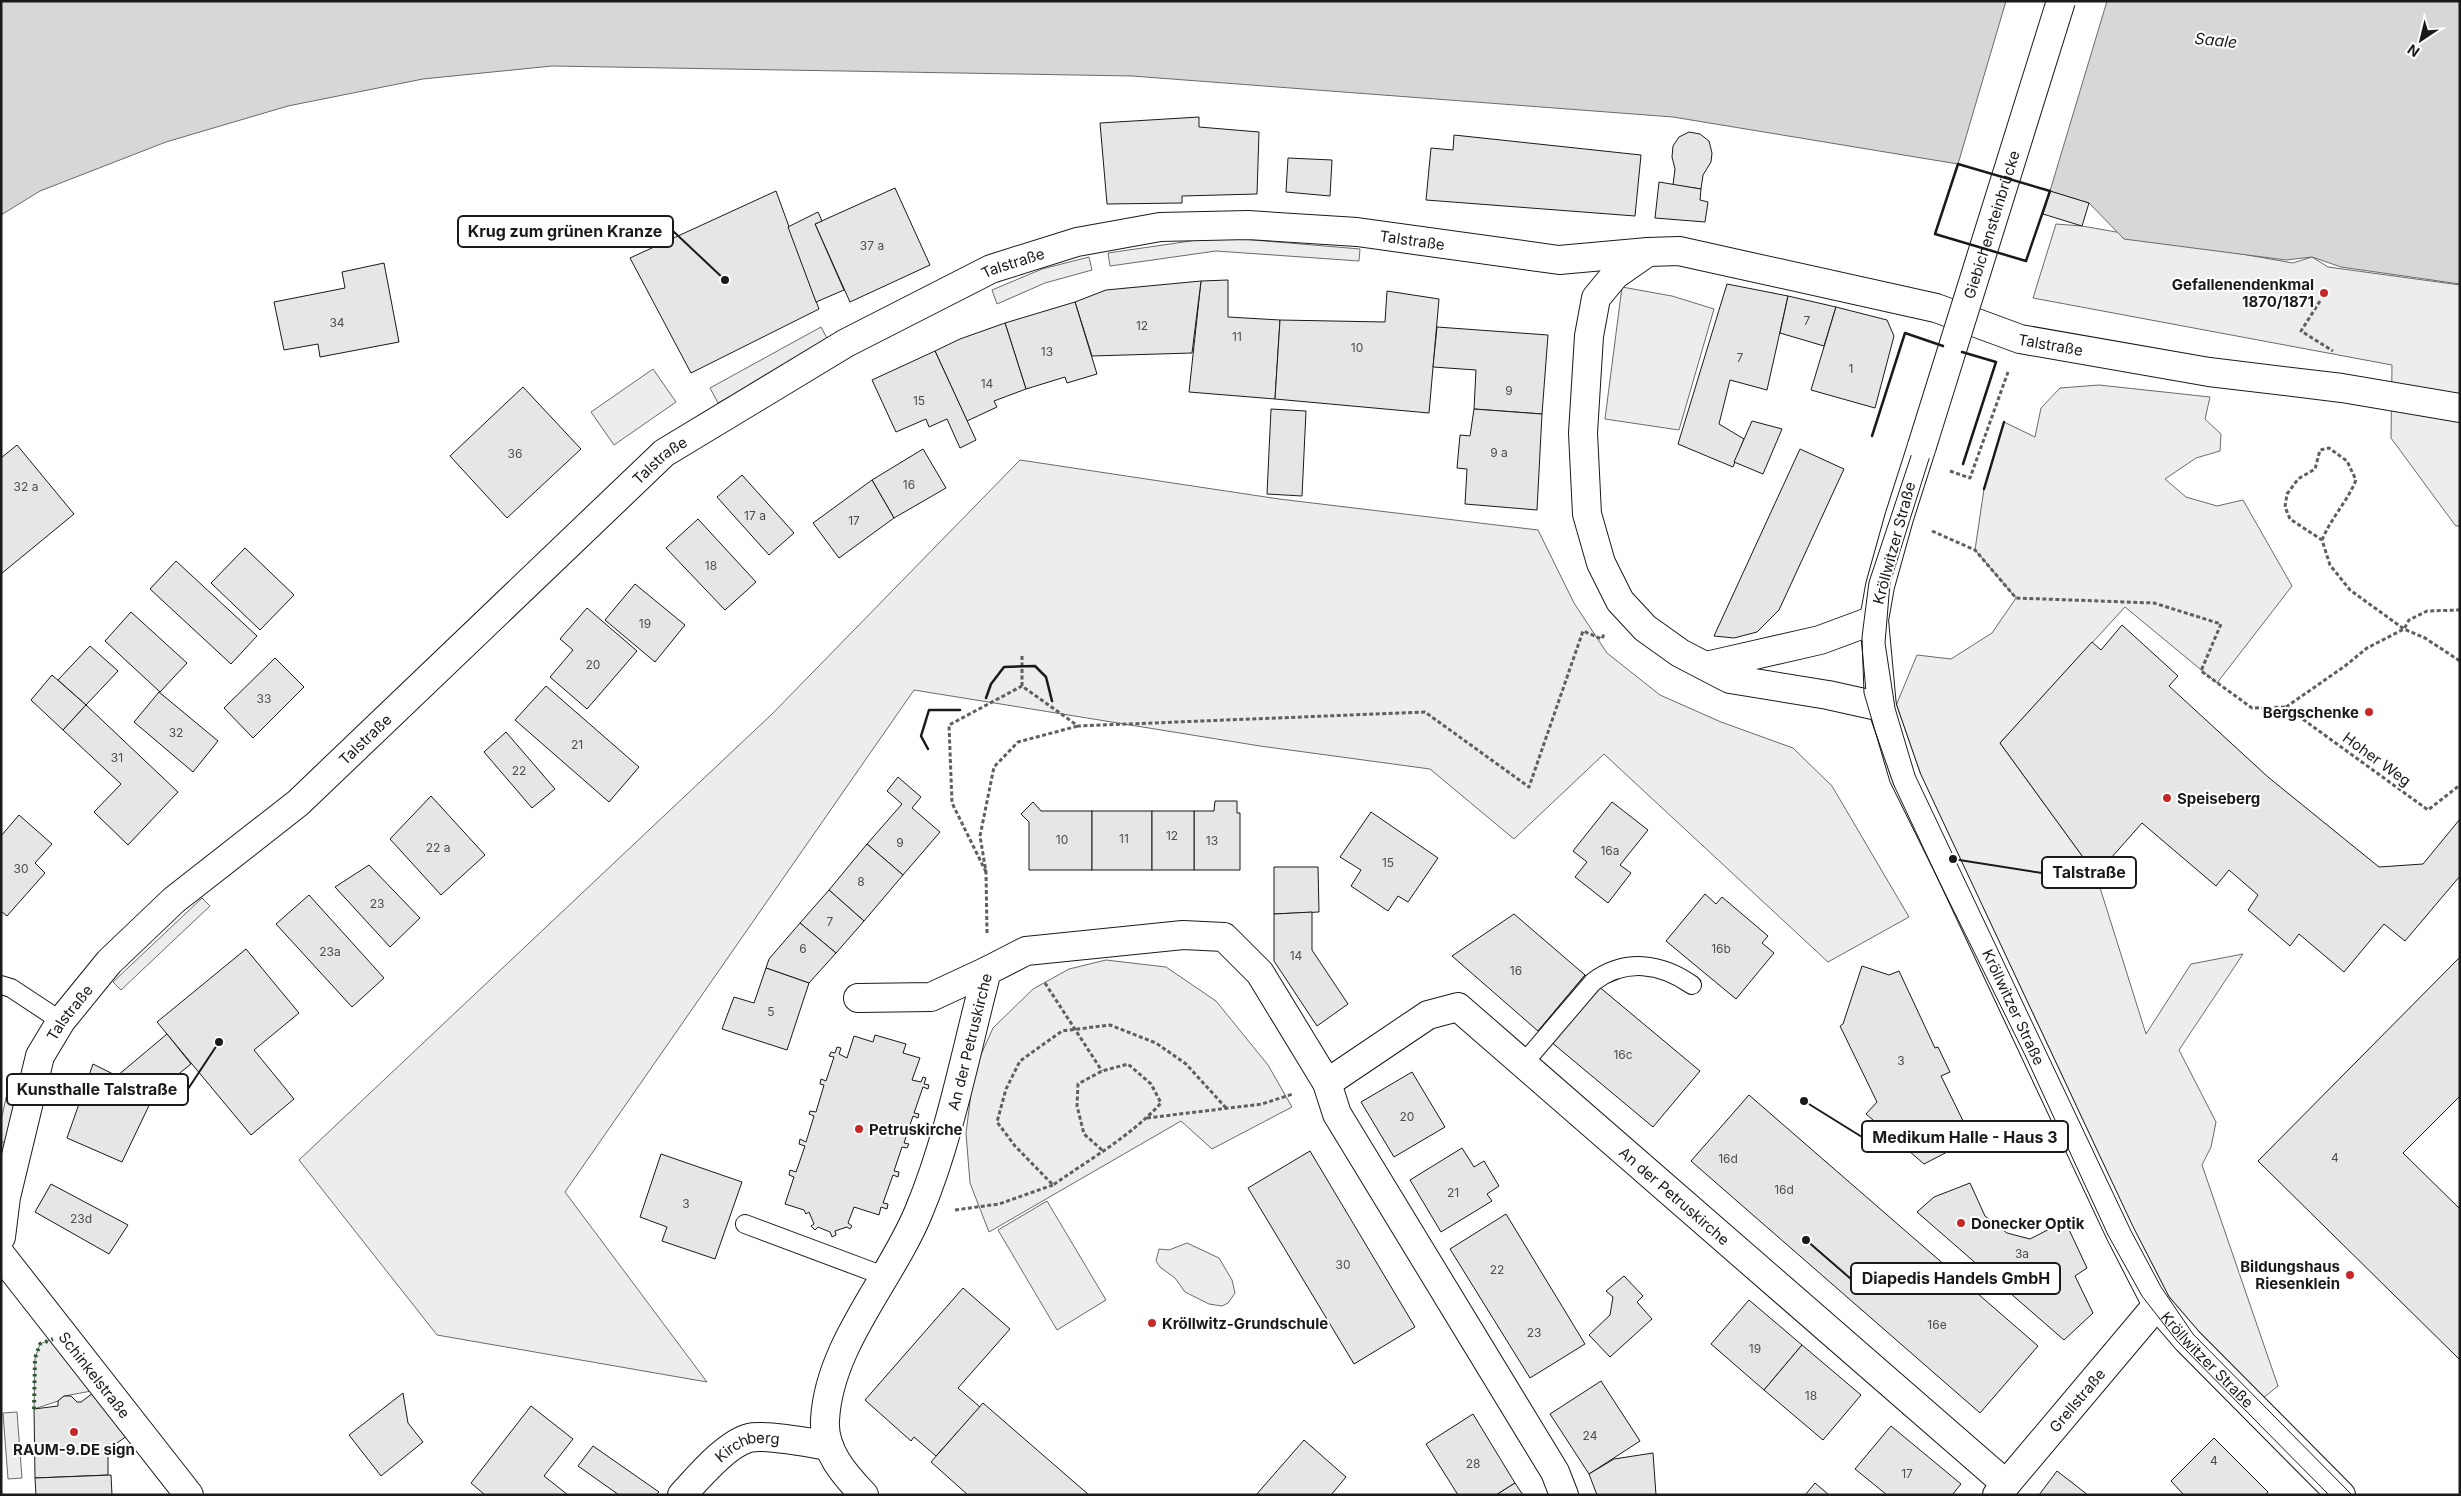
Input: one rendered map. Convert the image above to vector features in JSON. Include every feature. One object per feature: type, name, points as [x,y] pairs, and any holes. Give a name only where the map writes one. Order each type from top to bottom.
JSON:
[{"type":"street","name":"Giebichensteinbrücke","points":[[1920,453],[2061,1]]},
{"type":"street","name":"Talstraße","points":[[1,1237],[6,1198],[40,1056],[61,1021],[109,962],[174,900],[298,803],[664,453],[846,343],[991,269],[1077,242],[1170,227],[1248,225],[1357,232],[1559,260],[1679,251],[1936,308],[2020,338],[2209,372],[2342,388],[2460,408]]},
{"type":"street","points":[[1648,252],[1615,275],[1596,298],[1589,336],[1583,434],[1587,514],[1601,563],[1620,601],[1645,628],[1680,653],[1730,679],[1828,695],[1882,708]]},
{"type":"street","name":"Kröllwitzer Straße","points":[[1920,453],[1880,586],[1874,620],[1882,708],[1907,779],[2116,1224],[2157,1305],[2188,1342],[2341,1495]]},
{"type":"street","points":[[1706,666],[1820,640],[1874,620]]},
{"type":"street","name":"An der Petruskirche","points":[[864,1495],[840,1470],[829,1446],[824,1422],[830,1386],[843,1352],[918,1215],[932,1179],[987,971],[1026,951],[1183,935],[1224,937],[1260,973],[1327,1083],[1337,1114],[1555,1472],[1564,1495]]},
{"type":"street","points":[[858,998],[931,997],[987,971]]},
{"type":"street","name":"An der Petruskirche","points":[[1327,1083],[1428,1015],[1458,1007],[2001,1489]]},
{"type":"street","name":"Schinkelstraße","points":[[1,1255],[189,1495]]},
{"type":"street","name":"Grellstraße","points":[[2001,1489],[2157,1305]]},
{"type":"street","name":"Kirchberg","points":[[682,1495],[718,1457],[749,1438],[788,1440],[829,1446]]},
{"type":"lane","points":[[1523,1064],[1593,982],[1608,971],[1626,966],[1652,967],[1675,973],[1692,985]]},
{"type":"lane","points":[[1,985],[11,988],[61,1021]]},
{"type":"lane","points":[[744,1224],[884,1276]]},
{"type":"path","points":[[2320,301],[2301,331],[2333,351],[2342,388]]},
{"type":"path","points":[[1920,453],[1970,478],[2020,338]]},
{"type":"path","points":[[2322,540],[2331,520],[2350,495],[2356,480],[2346,462],[2329,448],[2320,450],[2315,469],[2298,479],[2287,494],[2285,507],[2290,519],[2322,540],[2330,565],[2350,590],[2404,629],[2424,638],[2460,661]]},
{"type":"path","points":[[1899,518],[1975,550],[2016,598],[2154,603],[2221,624],[2201,671],[2252,708],[2286,707],[2345,666],[2367,648],[2404,629],[2409,620],[2427,611],[2460,610]]},
{"type":"path","points":[[987,971],[986,872],[980,836],[994,767],[1018,742],[1078,726],[1425,712],[1529,787],[1583,631],[1602,639]]},
{"type":"path","points":[[1022,656],[1022,686]]},
{"type":"path","points":[[1022,686],[1078,726]]},
{"type":"path","points":[[986,872],[952,803],[949,725],[1022,686]]},
{"type":"path","name":"Hoher Weg","points":[[2286,707],[2428,810],[2460,785]]},
{"type":"path","points":[[1026,951],[1102,1071]]},
{"type":"path","points":[[1054,1185],[1015,1146],[997,1122],[1006,1089],[1020,1061],[1062,1031],[1110,1025],[1156,1043],[1186,1064],[1227,1109]]},
{"type":"path","points":[[918,1215],[998,1204],[1054,1185],[1147,1118],[1161,1103],[1151,1084],[1128,1064],[1102,1071],[1078,1084],[1077,1106],[1084,1134],[1102,1150]]},
{"type":"path","points":[[1147,1118],[1262,1104]]},
{"type":"shaded area","points":[[2056,224],[2082,226],[2293,263],[2312,257],[2328,267],[2460,285],[2460,527],[2455,525],[2391,438],[2392,365],[2033,298]]},
{"type":"shaded area","points":[[1218,237],[1360,249],[1359,261],[1216,251],[1110,266],[1108,253]]},
{"type":"shaded area","points":[[1089,257],[1092,270],[1045,283],[997,304],[992,290],[1042,269]]},
{"type":"shaded area","points":[[1622,287],[1672,296],[1714,309],[1679,430],[1605,419]]},
{"type":"shaded area","points":[[821,327],[829,342],[718,403],[710,388]]},
{"type":"shaded area","points":[[653,369],[676,402],[614,445],[591,412]]},
{"type":"shaded area","points":[[2099,385],[2210,397],[2205,419],[2221,434],[2220,451],[2196,458],[2165,479],[2186,497],[2217,506],[2243,500],[2292,586],[2217,683],[2125,607],[2000,743],[2096,875],[2146,1034],[2191,964],[2243,954],[2179,1050],[2216,1122],[2211,1147],[2202,1165],[2278,1386],[2258,1402],[2193,1334],[2161,1287],[1915,775],[1895,708],[1917,655],[1951,659],[1992,633],[2016,598],[1975,550],[1984,489],[2004,422],[2035,437],[2041,408],[2060,388]]},
{"type":"shaded area","points":[[1020,460],[1279,499],[1538,530],[1574,603],[1607,653],[1660,695],[1721,722],[1793,748],[1832,786],[1909,917],[1828,962],[1604,754],[1514,839],[1430,769],[1260,746],[914,690],[565,1192],[707,1382],[437,1335],[299,1160],[772,714]]},
{"type":"shaded area","points":[[202,898],[210,906],[121,990],[113,982]]},
{"type":"shaded area","points":[[1106,960],[1166,967],[1216,1001],[1268,1065],[1292,1107],[1212,1149],[1181,1121],[989,1232],[970,1183],[966,1133],[974,1070],[993,1028],[1033,989],[1069,969]]},
{"type":"shaded area","points":[[11,1075],[21,1078],[7,1143],[1,1142],[1,1121]]},
{"type":"shaded area","points":[[1047,1201],[1106,1300],[1057,1330],[998,1230]]},
{"type":"shaded area","points":[[1187,1243],[1219,1258],[1232,1280],[1235,1293],[1228,1303],[1222,1306],[1209,1304],[1185,1292],[1175,1278],[1160,1267],[1156,1261],[1159,1249],[1169,1250]]},
{"type":"shaded area","points":[[55,1338],[97,1390],[64,1396],[58,1401],[34,1409],[35,1358],[40,1344]]},
{"type":"shaded area","points":[[17,1412],[22,1478],[8,1479],[3,1413]]},
{"type":"water","name":"Saale","points":[[1,1],[2460,1],[2460,284],[2341,267],[2312,257],[2286,260],[2124,239],[2089,203],[1958,164],[1673,117],[1132,76],[552,66],[423,79],[288,106],[166,142],[40,191],[1,215]]},
{"type":"pier","points":[[2006,1],[2107,1],[2050,191],[1958,164]]},
{"type":"building","points":[[1199,117],[1199,127],[1259,132],[1257,194],[1182,196],[1182,203],[1107,204],[1100,123]]},
{"type":"building","points":[[1689,132],[1700,134],[1709,141],[1712,153],[1711,162],[1703,175],[1701,189],[1673,185],[1675,169],[1672,157],[1673,146],[1679,137]]},
{"type":"building","points":[[1454,135],[1641,155],[1635,216],[1426,200],[1431,148],[1453,150]]},
{"type":"building","points":[[1288,158],[1332,160],[1330,196],[1286,192]]},
{"type":"building","points":[[1659,182],[1701,189],[1700,200],[1708,202],[1705,222],[1655,218]]},
{"type":"building","points":[[895,188],[930,265],[850,302],[815,224]]},
{"type":"building","points":[[776,191],[819,309],[691,373],[630,258]]},
{"type":"building","points":[[2050,191],[2089,203],[2082,226],[2043,214]]},
{"type":"building","points":[[818,212],[822,221],[815,224],[844,290],[816,302],[788,227]]},
{"type":"building","points":[[384,263],[399,342],[320,357],[318,344],[284,350],[274,302],[345,288],[342,272]]},
{"type":"building","points":[[1228,280],[1228,317],[1280,320],[1275,399],[1189,392],[1201,281]]},
{"type":"building","points":[[1201,281],[1192,353],[1092,356],[1075,302],[1106,290]]},
{"type":"building","points":[[1727,284],[1788,296],[1767,390],[1730,380],[1719,424],[1744,439],[1733,467],[1678,444]]},
{"type":"building","points":[[1387,291],[1439,299],[1429,413],[1275,399],[1280,320],[1385,322]]},
{"type":"building","points":[[1788,296],[1836,307],[1824,346],[1780,333]]},
{"type":"building","points":[[1075,302],[1097,374],[1067,383],[1065,377],[1026,389],[1005,323]]},
{"type":"building","points":[[1836,307],[1887,320],[1894,336],[1875,408],[1811,390]]},
{"type":"building","points":[[1005,323],[1026,389],[994,401],[997,407],[967,421],[935,351],[960,339]]},
{"type":"building","points":[[1437,327],[1548,335],[1542,414],[1474,409],[1476,370],[1433,367]]},
{"type":"building","points":[[935,351],[976,440],[960,448],[947,419],[929,427],[926,419],[896,432],[872,380]]},
{"type":"building","points":[[523,387],[581,449],[507,518],[450,456]]},
{"type":"building","points":[[1271,409],[1306,411],[1302,496],[1267,494]]},
{"type":"building","points":[[1474,409],[1542,414],[1537,510],[1465,504],[1467,469],[1457,468],[1460,435],[1470,436]]},
{"type":"building","points":[[1752,421],[1782,429],[1763,474],[1734,462]]},
{"type":"building","points":[[17,445],[74,514],[1,574],[1,458]]},
{"type":"building","points":[[923,449],[946,488],[894,518],[872,480]]},
{"type":"building","points":[[1800,449],[1844,469],[1779,610],[1757,632],[1734,638],[1714,636]]},
{"type":"building","points":[[742,475],[794,533],[769,555],[717,497]]},
{"type":"building","points":[[872,480],[894,518],[839,558],[813,523]]},
{"type":"building","points":[[698,519],[756,582],[725,610],[666,548]]},
{"type":"building","points":[[245,548],[294,595],[260,630],[211,583]]},
{"type":"building","points":[[176,561],[257,636],[231,664],[150,589]]},
{"type":"building","points":[[635,584],[685,625],[655,662],[605,620]]},
{"type":"building","points":[[587,608],[637,651],[587,709],[550,677],[573,650],[560,639]]},
{"type":"building","points":[[131,612],[187,663],[160,692],[105,641]]},
{"type":"building","name":"Speiseberg","points":[[2122,625],[2178,676],[2169,686],[2268,777],[2379,867],[2423,864],[2460,819],[2460,876],[2405,941],[2384,924],[2344,972],[2299,934],[2290,946],[2248,910],[2258,895],[2229,870],[2216,886],[2142,823],[2096,875],[2000,743],[2092,642],[2101,650]]},
{"type":"building","points":[[90,646],[118,671],[86,705],[58,680]]},
{"type":"building","points":[[275,658],[304,687],[253,738],[224,708]]},
{"type":"building","points":[[52,675],[86,705],[63,730],[31,700]]},
{"type":"building","points":[[546,686],[639,767],[609,802],[515,720]]},
{"type":"building","points":[[159,692],[218,741],[193,772],[134,722]]},
{"type":"building","points":[[86,705],[178,792],[128,845],[94,812],[121,784],[63,730]]},
{"type":"building","points":[[506,732],[555,789],[532,808],[484,752]]},
{"type":"building","points":[[898,777],[921,797],[912,808],[940,832],[903,875],[867,844],[902,804],[887,791]]},
{"type":"building","points":[[431,796],[485,855],[441,895],[390,839]]},
{"type":"building","points":[[1215,801],[1237,801],[1237,813],[1240,813],[1240,870],[1194,870],[1194,811],[1214,811]]},
{"type":"building","points":[[1033,802],[1041,811],[1092,811],[1092,870],[1029,870],[1029,822],[1021,814]]},
{"type":"building","points":[[1612,802],[1648,830],[1620,865],[1631,873],[1608,903],[1575,877],[1587,862],[1573,851]]},
{"type":"building","points":[[1092,811],[1152,811],[1152,870],[1092,870]]},
{"type":"building","points":[[1152,811],[1194,811],[1194,870],[1152,870]]},
{"type":"building","points":[[1371,812],[1438,858],[1408,902],[1398,896],[1388,911],[1351,886],[1361,870],[1340,857]]},
{"type":"building","points":[[19,815],[52,844],[35,863],[45,873],[7,916],[1,911],[1,836]]},
{"type":"building","points":[[867,844],[903,875],[864,921],[829,890]]},
{"type":"building","points":[[369,865],[420,918],[390,947],[335,887]]},
{"type":"building","points":[[1274,867],[1318,867],[1319,912],[1274,914]]},
{"type":"building","points":[[829,890],[864,921],[836,953],[800,923]]},
{"type":"building","points":[[1705,894],[1716,904],[1722,897],[1768,936],[1762,943],[1774,953],[1736,999],[1666,941]]},
{"type":"building","points":[[309,895],[384,978],[352,1007],[276,924]]},
{"type":"building","points":[[1312,912],[1312,950],[1348,1004],[1317,1026],[1274,961],[1274,914]]},
{"type":"building","points":[[1514,914],[1585,975],[1538,1031],[1452,956]]},
{"type":"building","points":[[800,923],[836,953],[809,983],[766,968],[769,959]]},
{"type":"building","points":[[246,949],[299,1013],[254,1050],[294,1099],[251,1135],[157,1022]]},
{"type":"building","points":[[2460,957],[2460,1096],[2403,1153],[2460,1209],[2460,1360],[2258,1161]]},
{"type":"building","points":[[1862,966],[1889,975],[1899,971],[1935,1048],[1938,1047],[1950,1072],[1941,1076],[1971,1137],[1950,1147],[1951,1150],[1924,1164],[1866,1114],[1877,1102],[1840,1026],[1843,1024]]},
{"type":"building","points":[[766,968],[809,983],[787,1050],[722,1029],[734,997],[754,1003]]},
{"type":"building","points":[[1585,975],[1700,1071],[1653,1127],[1538,1031]]},
{"type":"building","points":[[167,1034],[191,1064],[155,1093],[122,1162],[67,1138],[93,1064],[117,1076]]},
{"type":"building","name":"Petruskirche","points":[[875,1035],[906,1044],[903,1053],[920,1058],[912,1080],[921,1082],[923,1077],[926,1078],[924,1084],[929,1085],[928,1089],[923,1087],[914,1113],[919,1114],[918,1118],[913,1116],[904,1143],[909,1144],[907,1148],[902,1147],[894,1171],[899,1172],[898,1177],[893,1175],[883,1203],[888,1204],[887,1209],[881,1207],[879,1215],[854,1207],[848,1223],[852,1226],[850,1229],[847,1227],[835,1231],[836,1235],[832,1237],[830,1232],[818,1227],[815,1230],[811,1226],[814,1224],[809,1212],[806,1214],[804,1210],[785,1204],[794,1177],[789,1175],[790,1170],[796,1172],[805,1146],[799,1144],[800,1139],[806,1142],[814,1116],[809,1114],[810,1111],[816,1112],[824,1085],[820,1084],[821,1079],[826,1081],[834,1057],[829,1056],[831,1052],[835,1053],[837,1047],[841,1048],[839,1054],[847,1058],[854,1036],[873,1042]]},
{"type":"building","points":[[1412,1072],[1445,1127],[1394,1157],[1361,1102]]},
{"type":"building","points":[[1749,1095],[2038,1346],[1980,1413],[1691,1161]]},
{"type":"building","points":[[1462,1148],[1474,1167],[1484,1161],[1499,1186],[1487,1194],[1492,1201],[1441,1232],[1410,1180]]},
{"type":"building","points":[[1310,1151],[1415,1327],[1354,1364],[1248,1188]]},
{"type":"building","points":[[661,1154],[742,1182],[715,1259],[662,1241],[667,1227],[640,1217]]},
{"type":"building","points":[[1970,1183],[1985,1216],[2007,1233],[2030,1239],[2065,1221],[2087,1268],[2075,1276],[2093,1313],[2064,1340],[1917,1212],[1934,1197]]},
{"type":"building","points":[[51,1184],[128,1225],[109,1254],[35,1212]]},
{"type":"building","points":[[1506,1214],[1585,1344],[1530,1378],[1450,1249]]},
{"type":"building","points":[[1624,1276],[1643,1296],[1637,1302],[1652,1319],[1610,1357],[1589,1335],[1610,1315],[1613,1297],[1606,1291]]},
{"type":"building","points":[[963,1288],[1010,1329],[958,1388],[980,1407],[936,1456],[914,1437],[911,1441],[865,1400]]},
{"type":"building","points":[[1749,1300],[1802,1345],[1764,1390],[1711,1344]]},
{"type":"building","points":[[1802,1345],[1861,1395],[1823,1440],[1764,1390]]},
{"type":"building","points":[[1601,1381],[1640,1441],[1589,1474],[1550,1414]]},
{"type":"building","points":[[97,1390],[130,1434],[108,1449],[108,1475],[35,1478],[34,1409],[58,1406],[58,1401],[64,1396],[71,1396],[77,1402],[81,1402]]},
{"type":"building","points":[[403,1393],[408,1423],[423,1442],[381,1476],[349,1435]]},
{"type":"building","points":[[983,1403],[1089,1495],[968,1495],[931,1462]]},
{"type":"building","points":[[531,1406],[573,1439],[544,1476],[568,1495],[485,1495],[471,1483]]},
{"type":"building","points":[[1473,1414],[1515,1483],[1496,1495],[1458,1495],[1426,1444]]},
{"type":"building","points":[[1891,1426],[1961,1484],[1952,1495],[1887,1495],[1855,1469]]},
{"type":"building","points":[[2214,1438],[2268,1492],[2266,1495],[2184,1495],[2171,1481]]},
{"type":"building","points":[[1304,1440],[1346,1477],[1331,1495],[1256,1495]]},
{"type":"building","points":[[593,1446],[659,1492],[656,1495],[619,1495],[578,1466]]},
{"type":"building","points":[[1653,1453],[1656,1495],[1597,1495],[1589,1474],[1614,1459]]},
{"type":"building","points":[[2057,1471],[2088,1495],[2039,1495]]},
{"type":"building","points":[[111,1475],[112,1495],[36,1495],[35,1478]]},
{"type":"building","points":[[1515,1483],[1523,1495],[1496,1495]]},
{"type":"building","points":[[1815,1483],[1829,1495],[1805,1495]]},
{"type":"tram line","points":[[2051,1],[1936,381],[1869,582],[1862,637],[1864,693],[1890,782],[2026,1057],[2108,1235],[2142,1296],[2177,1341],[2329,1495]]},
{"type":"tram line","points":[[2073,1],[1890,583],[1885,643],[1895,708],[1915,775],[2131,1231],[2161,1287],[2193,1334],[2352,1495]]},
{"type":"hedge","points":[[34,1409],[35,1358],[40,1344],[53,1339]]},
{"type":"wall","points":[[1958,164],[2050,191],[2026,261],[1935,234],[1958,164]]},
{"type":"wall","points":[[1872,436],[1905,333],[1943,346]]},
{"type":"wall","points":[[1962,352],[1996,362],[1963,464]]},
{"type":"wall","points":[[1984,489],[2004,422]]},
{"type":"wall","points":[[986,698],[991,684],[1004,667],[1035,666],[1046,677],[1052,701]]},
{"type":"wall","points":[[928,749],[921,736],[929,710],[960,710]]},
{"type":"place","name":"Krug zum grünen Kranze","points":[[725,280]]},
{"type":"place","name":"Gefallenendenkmal 1870/1871","points":[[2324,293]]},
{"type":"place","name":"Bergschenke","points":[[2369,712]]},
{"type":"place","name":"Speiseberg","points":[[2167,798]]},
{"type":"place","name":"Talstraße","points":[[1953,859]]},
{"type":"place","name":"Kunsthalle Talstraße","points":[[219,1042]]},
{"type":"place","name":"Medikum Halle - Haus 3","points":[[1804,1101]]},
{"type":"place","name":"Petruskirche","points":[[859,1129]]},
{"type":"place","name":"Donecker Optik","points":[[1961,1223]]},
{"type":"place","name":"Diapedis Handels GmbH","points":[[1806,1240]]},
{"type":"place","name":"Bildungshaus Riesenklein","points":[[2350,1275]]},
{"type":"place","name":"Kröllwitz-Grundschule","points":[[1152,1323]]},
{"type":"place","name":"RAUM-9.DE sign","points":[[74,1432]]}]
